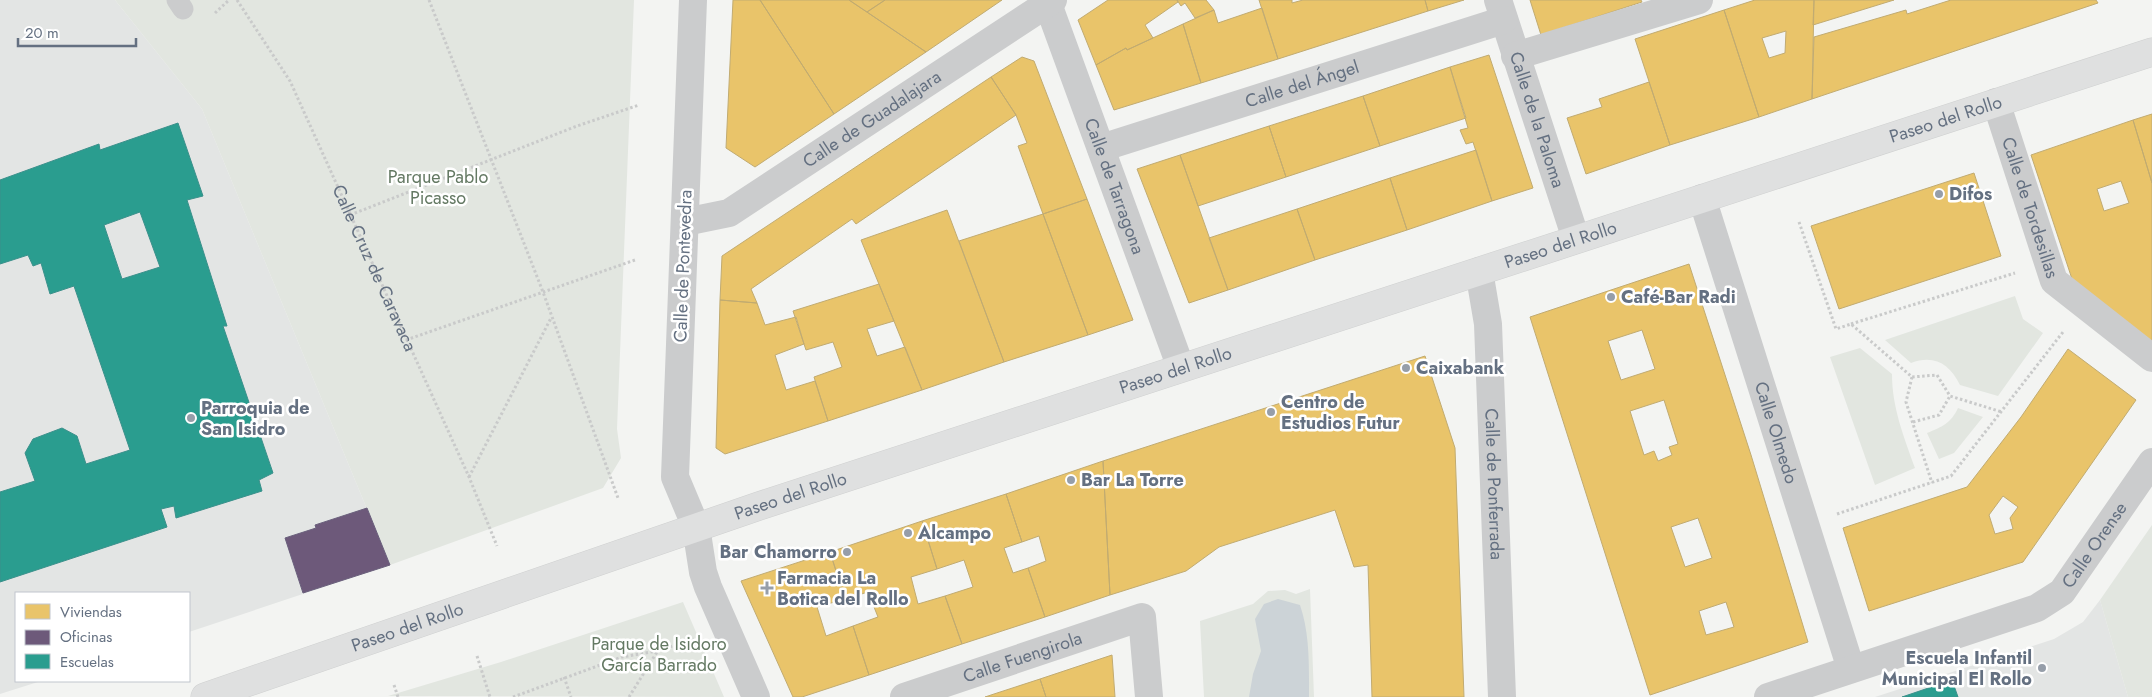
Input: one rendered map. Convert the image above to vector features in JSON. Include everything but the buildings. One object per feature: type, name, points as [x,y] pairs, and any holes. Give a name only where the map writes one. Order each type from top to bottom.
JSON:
[{"type":"main road","name":"Paseo del Rollo","points":[[204,697],[696,527],[2151,51]]},
{"type":"street","name":"Calle de Pontevedra","points":[[693,0],[674,477],[696,527],[706,579],[756,697]]},
{"type":"street","points":[[1515,56],[1699,0]]},
{"type":"street","name":"Calle de Guadalajara","points":[[684,222],[729,213],[1051,2]]},
{"type":"street","name":"Calle de Tarragona","points":[[1051,2],[1101,148],[1181,368]]},
{"type":"street","name":"Calle de la Paloma","points":[[1501,10],[1576,239]]},
{"type":"street","name":"Calle del Ángel","points":[[1101,148],[1501,10]]},
{"type":"street","name":"Calle de Tordesillas","points":[[1996,102],[2054,281],[2152,358]]},
{"type":"street","name":"Calle Olmedo","points":[[1702,198],[1851,669]]},
{"type":"street","name":"Calle de Ponferrada","points":[[1479,271],[1488,324],[1502,697]]},
{"type":"street","name":"Calle Orense","points":[[1768,697],[2037,608],[2062,592],[2152,462]]},
{"type":"street","name":"Calle Fuengirola","points":[[904,697],[1142,617],[1149,697]]},
{"type":"path","name":"Calle Cruz de Caravaca","points":[[237,0],[290,81],[469,477],[497,546]]},
{"type":"path","points":[[429,0],[542,292],[618,498]]},
{"type":"path","points":[[350,215],[577,126],[639,105]]},
{"type":"path","points":[[1799,222],[1836,329],[2015,272],[2019,281]]},
{"type":"path","points":[[406,340],[635,260]]},
{"type":"path","points":[[469,477],[551,317]]},
{"type":"path","points":[[1852,324],[1912,377],[1936,375],[1950,396],[2002,412]]},
{"type":"path","points":[[1832,516],[1952,476],[2064,332],[2057,327]]},
{"type":"path","points":[[1912,377],[1906,402],[1932,483]]},
{"type":"path","points":[[1913,422],[1939,414],[1950,396]]},
{"type":"path","points":[[513,697],[622,657],[657,651],[694,638]]},
{"type":"path","points":[[629,697],[657,651]]},
{"type":"path","points":[[477,656],[490,697]]},
{"type":"path","points":[[564,677],[572,697]]},
{"type":"path","points":[[394,685],[398,697]]},
{"type":"shaded area","points":[[0,0],[115,0],[202,109],[390,565],[190,632],[190,592],[15,592],[15,682],[38,682],[0,694]]},
{"type":"shaded area","points":[[1278,599],[1300,605],[1306,627],[1309,697],[1249,697],[1253,674],[1261,651],[1255,619],[1264,604]]},
{"type":"shaded area","name":"Escuela Infantil Municipal El Rollo","points":[[2100,600],[2128,697],[1875,697],[2054,639],[2083,622]]},
{"type":"green space","name":"Parque Pablo Picasso","points":[[115,0],[634,0],[617,429],[621,458],[603,488],[390,565],[202,109]]},
{"type":"green space","points":[[2015,296],[2023,319],[2043,333],[1998,396],[1960,385],[1946,366],[1934,360],[1919,360],[1911,363],[1885,340]]},
{"type":"green space","points":[[1860,348],[1892,374],[1896,411],[1915,468],[1875,485],[1830,357]]},
{"type":"green space","points":[[1958,408],[1983,417],[1954,453],[1939,459],[1927,433],[1945,424]]},
{"type":"green space","points":[[2152,525],[2152,697],[2128,697],[2100,600]]},
{"type":"green space","points":[[1310,589],[1314,697],[1204,697],[1200,621],[1253,604],[1268,591],[1285,590],[1296,594]]},
{"type":"green space","name":"Parque de Isidoro García Barrado","points":[[683,602],[724,697],[388,696],[501,662]]},
{"type":"place","name":"Difos","points":[[1939,194]]},
{"type":"place","name":"Café-Bar Radi","points":[[1611,297]]},
{"type":"place","name":"Caixabank","points":[[1406,368]]},
{"type":"place","name":"Centro de Estudios Futur","points":[[1271,412]]},
{"type":"place","name":"Parroquia de San Isidro","points":[[191,418]]},
{"type":"place","name":"Bar La Torre","points":[[1071,480]]},
{"type":"place","name":"Alcampo","points":[[908,533]]},
{"type":"place","name":"Bar Chamorro","points":[[847,552]]},
{"type":"place","name":"Farmacia La Botica del Rollo","points":[[767,588]]},
{"type":"place","name":"Escuela Infantil Municipal El Rollo","points":[[2042,668]]}]
